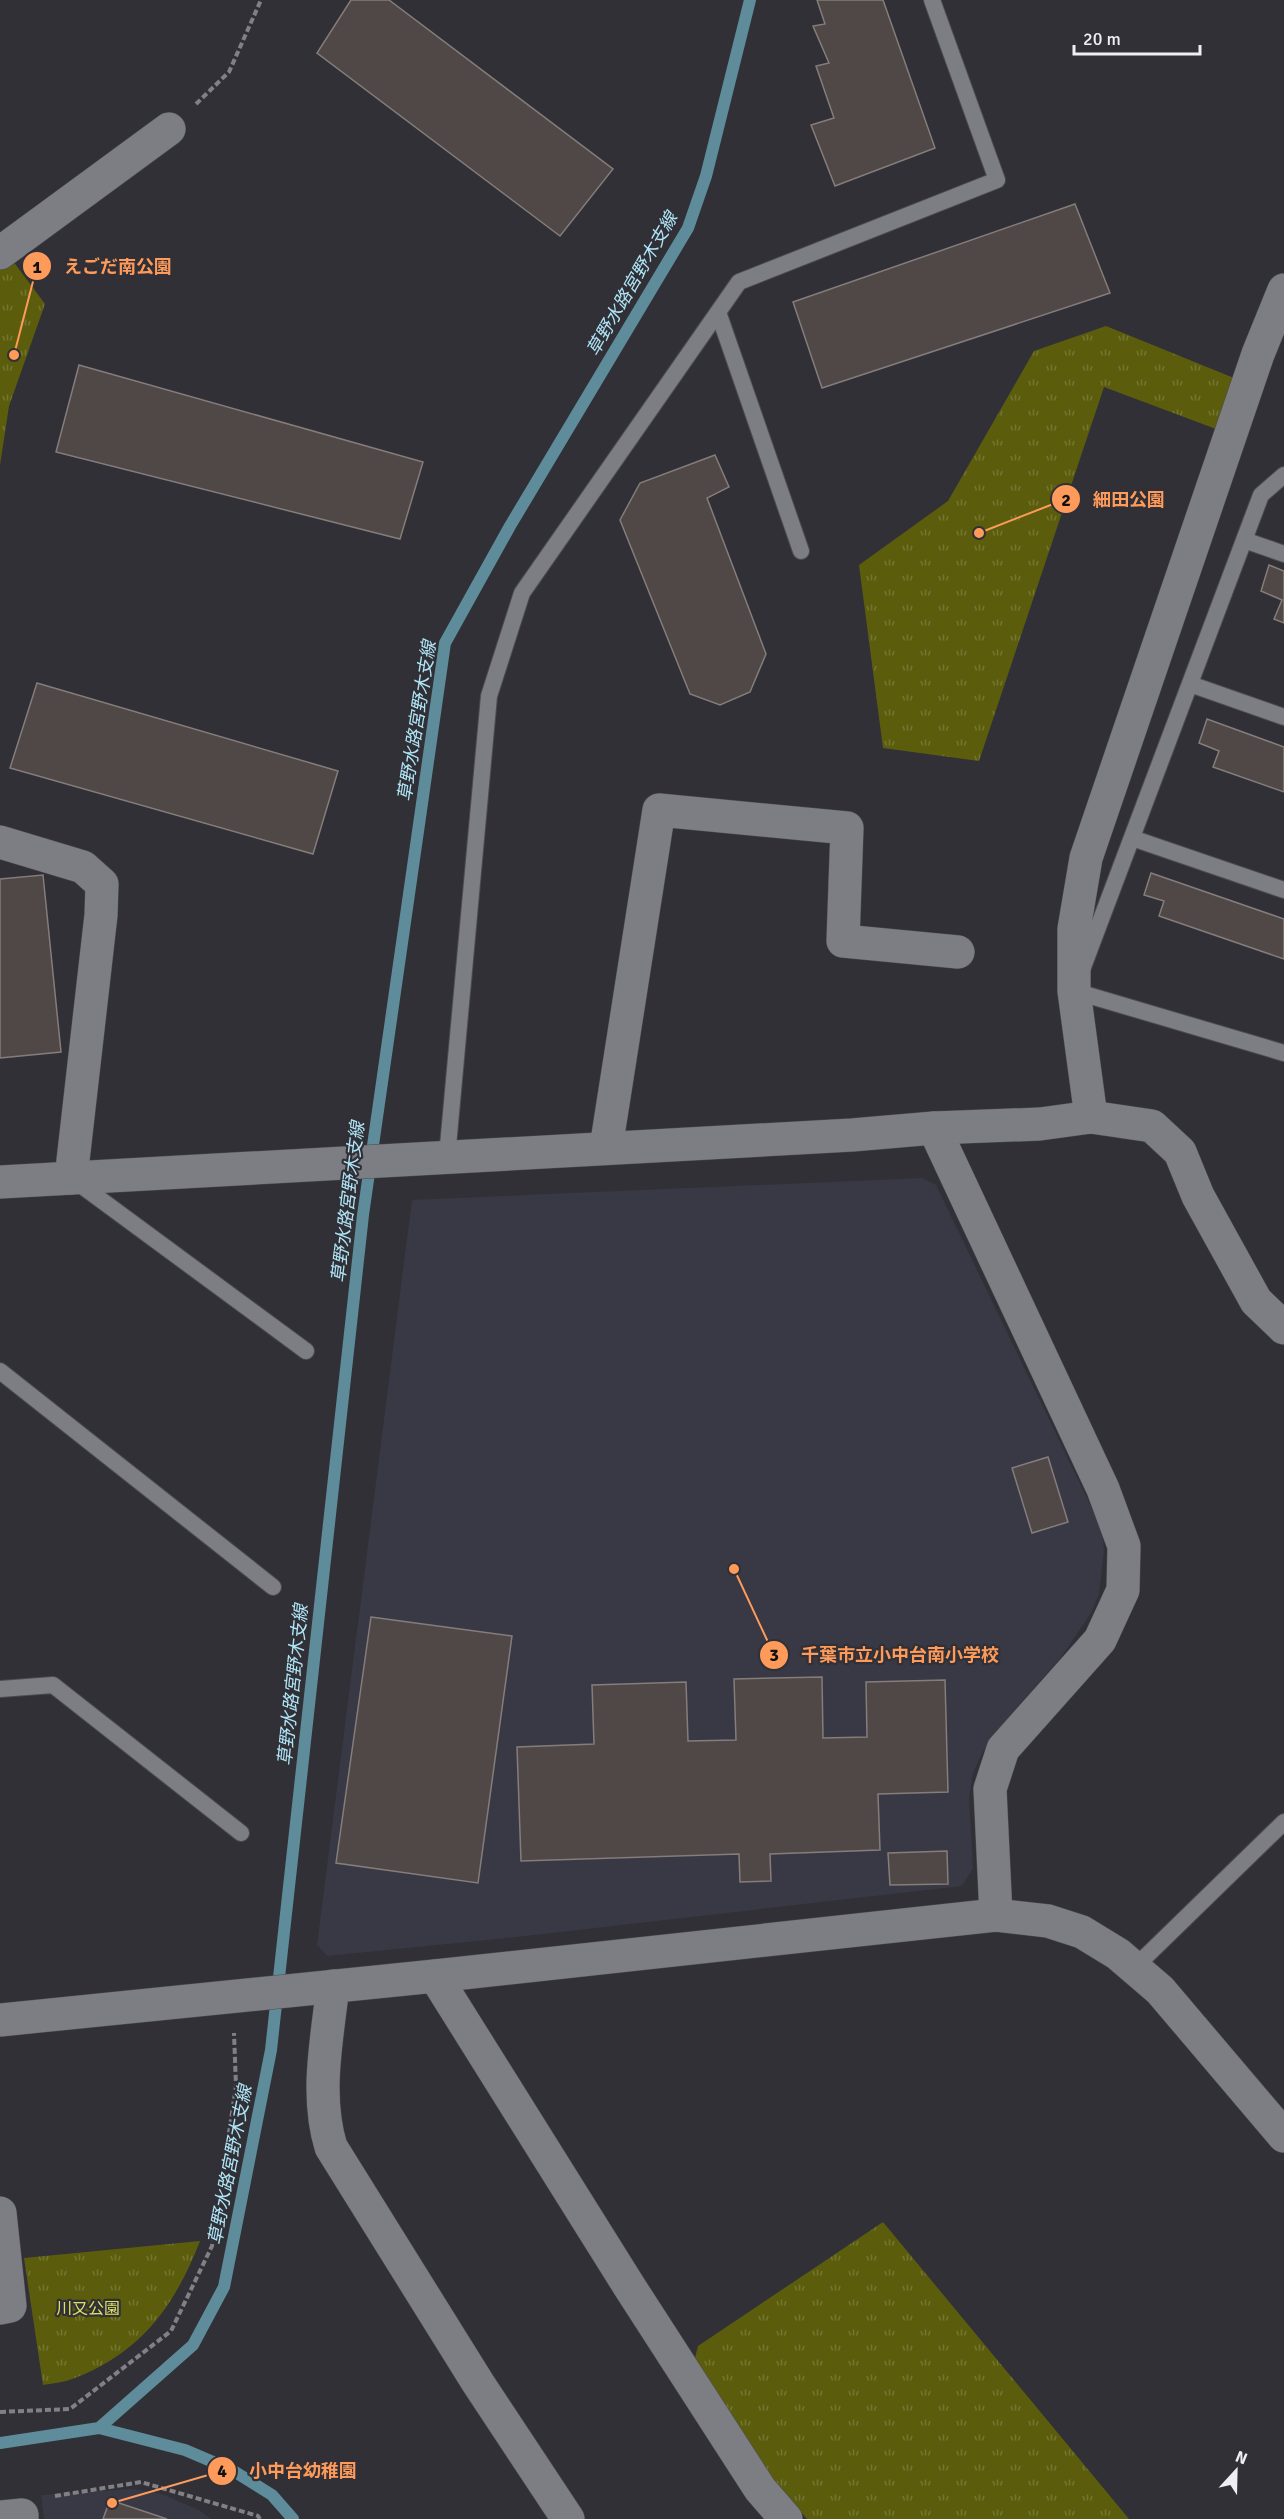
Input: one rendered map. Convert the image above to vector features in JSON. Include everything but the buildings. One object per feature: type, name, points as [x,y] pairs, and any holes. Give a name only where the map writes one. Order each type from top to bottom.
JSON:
[{"type":"street","points":[[0,254],[169,129]]},
{"type":"street","points":[[1091,1117],[1074,991],[1074,928],[1086,858],[1273,341],[1284,290]]},
{"type":"street","points":[[606,1148],[659,810],[847,828],[843,941],[958,952]]},
{"type":"street","points":[[0,842],[84,867],[102,884],[71,1178]]},
{"type":"street","points":[[0,1182],[840,1136],[934,1128],[1040,1124],[1091,1117],[1152,1126],[1180,1152],[1198,1196],[1256,1301],[1284,1328]]},
{"type":"street","points":[[934,1128],[1103,1488],[1124,1546],[1123,1590],[1100,1640],[1003,1749],[990,1789],[996,1915]]},
{"type":"street","points":[[0,2019],[435,1976],[996,1915],[1048,1921],[1082,1932],[1118,1954],[1160,1990],[1284,2136]]},
{"type":"street","points":[[435,1976],[760,2489],[786,2519]]},
{"type":"street","points":[[333,1986],[322,2090],[324,2124],[331,2147],[478,2383],[567,2519]]},
{"type":"street","points":[[0,2213],[10,2306],[0,2308]]},
{"type":"lane","points":[[447,1157],[489,696],[522,593],[739,282],[998,180],[932,0]]},
{"type":"lane","points":[[718,312],[801,551]]},
{"type":"lane","points":[[1284,475],[1261,495],[1074,991],[1284,1053]]},
{"type":"lane","points":[[1244,540],[1284,554]]},
{"type":"lane","points":[[1190,684],[1284,717]]},
{"type":"lane","points":[[1132,838],[1284,890]]},
{"type":"lane","points":[[71,1178],[306,1351]]},
{"type":"lane","points":[[0,1371],[273,1587]]},
{"type":"lane","points":[[0,1689],[53,1685],[242,1833]]},
{"type":"lane","points":[[1134,1968],[1284,1822]]},
{"type":"path","points":[[169,129],[229,72],[261,0]]},
{"type":"path","points":[[0,2412],[70,2409],[171,2331],[212,2246],[236,2086],[233,1996]]},
{"type":"path","points":[[15,2517],[30,2500],[141,2482],[258,2516],[260,2519]]},
{"type":"shaded area","points":[[922,1178],[936,1185],[1097,1519],[1104,1552],[1099,1594],[1091,1613],[1061,1657],[993,1735],[973,1773],[969,1798],[973,1868],[962,1886],[507,1938],[327,1956],[317,1945],[412,1200]]},
{"type":"shaded area","points":[[133,2489],[159,2493],[199,2510],[211,2519],[44,2519],[41,2495]]},
{"type":"green space","points":[[13,261],[45,304],[9,406],[0,465],[0,267]]},
{"type":"green space","points":[[1106,326],[1234,378],[1216,429],[1104,387],[979,761],[883,748],[859,565],[948,501],[1034,351]]},
{"type":"green space","points":[[883,2222],[1129,2519],[807,2519],[768,2473],[694,2362],[698,2346]]},
{"type":"green space","name":"川又公園","points":[[200,2241],[167,2306],[137,2340],[119,2355],[99,2367],[71,2379],[43,2385],[24,2258]]},
{"type":"waterway","name":"草野水路宮野木支線","points":[[99,2428],[193,2345],[224,2287],[271,2050],[363,1215],[445,643],[510,526],[688,228],[706,176],[750,0]]},
{"type":"waterway","points":[[0,2443],[99,2428],[185,2450],[232,2470],[272,2495],[293,2519]]},
{"type":"place","name":"えごだ南公園","points":[[14,355]]},
{"type":"place","name":"細田公園","points":[[979,533]]},
{"type":"place","name":"千葉市立小中台南小学校","points":[[734,1569]]},
{"type":"place","name":"小中台幼稚園","points":[[112,2503]]}]
